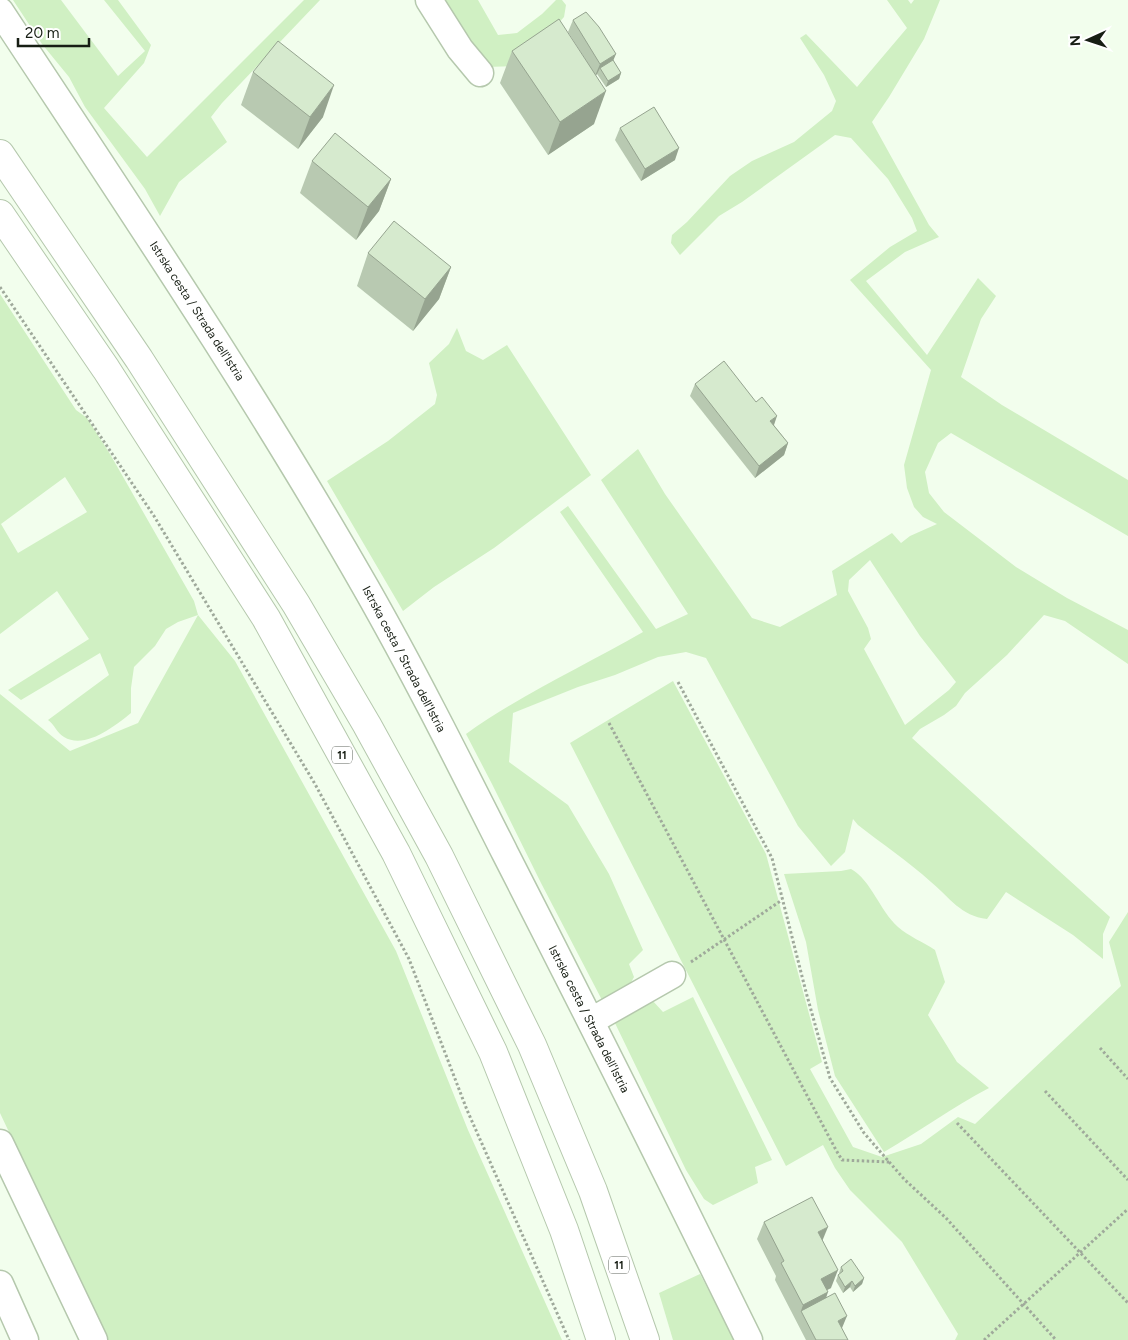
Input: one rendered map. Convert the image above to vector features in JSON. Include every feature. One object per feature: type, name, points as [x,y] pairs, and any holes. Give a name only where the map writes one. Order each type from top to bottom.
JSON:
[{"type":"highway","name":"11","points":[[0,154],[139,359],[290,596],[367,725],[439,856],[532,1045],[593,1191],[645,1340]]},
{"type":"highway","name":"11","points":[[0,214],[106,369],[266,618],[396,853],[493,1052],[564,1230],[601,1340]]},
{"type":"street","points":[[429,0],[460,50],[480,73]]},
{"type":"street","name":"Istrska cesta / Strada dell'Istria","points":[[0,11],[220,345],[325,517],[390,630],[591,1021],[750,1340]]},
{"type":"street","points":[[591,1021],[672,975]]},
{"type":"street","points":[[0,1143],[94,1340]]},
{"type":"street","points":[[0,1284],[25,1340]]},
{"type":"path","points":[[0,287],[154,516],[316,784],[409,959],[467,1110],[569,1340]]},
{"type":"path","points":[[678,682],[772,858],[830,1078],[864,1134],[904,1179],[946,1218],[1056,1340]]},
{"type":"path","points":[[610,723],[842,1160],[890,1162]]},
{"type":"path","points":[[672,975],[782,900]]},
{"type":"path","points":[[1100,1048],[1128,1079]]},
{"type":"path","points":[[1045,1091],[1128,1180]]},
{"type":"path","points":[[957,1123],[1128,1303]]},
{"type":"path","points":[[984,1340],[1128,1209]]},
{"type":"green space","points":[[13,0],[61,0],[118,76],[145,51],[104,0],[118,0],[151,45],[144,63],[104,108],[147,157],[304,0],[320,0],[211,117],[227,142],[179,182],[160,216],[145,189],[85,107],[69,77],[42,44]]},
{"type":"green space","points":[[436,0],[478,0],[498,35],[517,33],[542,14],[556,0],[562,0],[566,5],[564,17],[538,46],[514,66],[486,67]]},
{"type":"green space","points":[[887,0],[908,0],[911,4],[914,0],[940,0],[924,39],[872,122],[929,225],[939,237],[905,252],[866,281],[927,355],[978,278],[996,296],[981,319],[961,377],[1002,405],[1128,480],[1128,536],[951,433],[938,443],[925,472],[929,493],[944,512],[1016,567],[1067,598],[1128,630],[1128,664],[1065,621],[1044,615],[1007,655],[965,693],[956,706],[920,729],[912,738],[1110,917],[1103,934],[1103,959],[1073,935],[1006,892],[987,919],[970,914],[956,905],[922,874],[858,825],[853,819],[845,852],[831,866],[798,826],[706,658],[686,652],[658,657],[513,713],[509,762],[568,805],[609,874],[643,950],[629,964],[634,977],[627,990],[603,1002],[466,734],[531,693],[643,632],[560,512],[568,506],[656,629],[688,614],[601,480],[638,449],[665,494],[752,618],[780,627],[837,595],[832,571],[892,533],[901,543],[910,536],[937,524],[923,517],[914,507],[907,488],[904,465],[931,370],[850,280],[890,247],[917,231],[912,218],[888,179],[851,138],[835,135],[742,202],[719,216],[680,255],[671,243],[672,235],[687,222],[730,176],[752,161],[794,142],[832,111],[836,101],[824,75],[800,38],[806,34],[857,87],[907,28]],"holes":[[[870,560],[920,636],[956,682],[949,690],[905,725],[864,649],[871,639],[868,628],[848,591],[849,580]]]},
{"type":"green space","points":[[0,294],[76,410],[87,418],[110,454],[194,601],[198,615],[178,622],[166,629],[155,646],[134,667],[131,688],[131,713],[108,730],[90,739],[81,741],[64,737],[48,720],[109,675],[100,653],[21,700],[8,690],[89,639],[57,591],[0,634]],"holes":[[[65,477],[87,512],[18,553],[1,524]]]},
{"type":"green space","points":[[457,328],[466,351],[483,360],[507,345],[591,475],[494,548],[434,587],[403,611],[327,481],[388,441],[435,404],[437,395],[429,363],[449,344]]},
{"type":"green space","points":[[198,615],[235,661],[396,951],[468,1130],[562,1340],[107,1340],[0,1113],[0,694],[70,751],[138,723]]},
{"type":"green space","points":[[673,681],[766,854],[822,1062],[810,1069],[853,1147],[882,1157],[921,1144],[958,1117],[975,1124],[1121,986],[1109,942],[1128,912],[1128,1340],[955,1340],[958,1334],[902,1242],[850,1190],[835,1168],[823,1145],[786,1166],[570,743]]},
{"type":"green space","points":[[851,869],[864,880],[886,913],[898,927],[935,950],[945,982],[928,1015],[957,1062],[989,1088],[884,1152],[835,1076],[818,1010],[806,942],[784,874]]},
{"type":"green space","points":[[693,997],[772,1160],[755,1167],[758,1183],[713,1205],[704,1199],[686,1170],[614,1021],[652,1000],[663,1012]]},
{"type":"green space","points":[[700,1274],[735,1340],[673,1340],[659,1293]]},
{"type":"building","points":[[586,12],[599,27],[616,54],[600,64],[573,20]]},
{"type":"building","points":[[559,19],[606,91],[560,122],[512,51]]},
{"type":"building","points":[[278,41],[334,85],[310,117],[253,72]]},
{"type":"building","points":[[613,60],[621,73],[608,81],[600,68]]},
{"type":"building","points":[[654,107],[679,148],[645,169],[620,128]]},
{"type":"building","points":[[335,133],[391,179],[368,207],[312,161]]},
{"type":"building","points":[[394,221],[451,267],[425,299],[368,253]]},
{"type":"building","points":[[724,361],[756,402],[762,397],[777,416],[770,421],[788,443],[759,466],[695,384]]},
{"type":"building","points":[[812,1197],[828,1227],[818,1232],[838,1270],[821,1279],[828,1292],[803,1305],[781,1263],[784,1261],[764,1222]]},
{"type":"building","points":[[851,1259],[864,1278],[855,1286],[852,1281],[845,1287],[838,1275],[843,1271],[841,1267]]},
{"type":"building","points":[[835,1293],[847,1316],[838,1321],[848,1340],[816,1340],[801,1311]]}]
